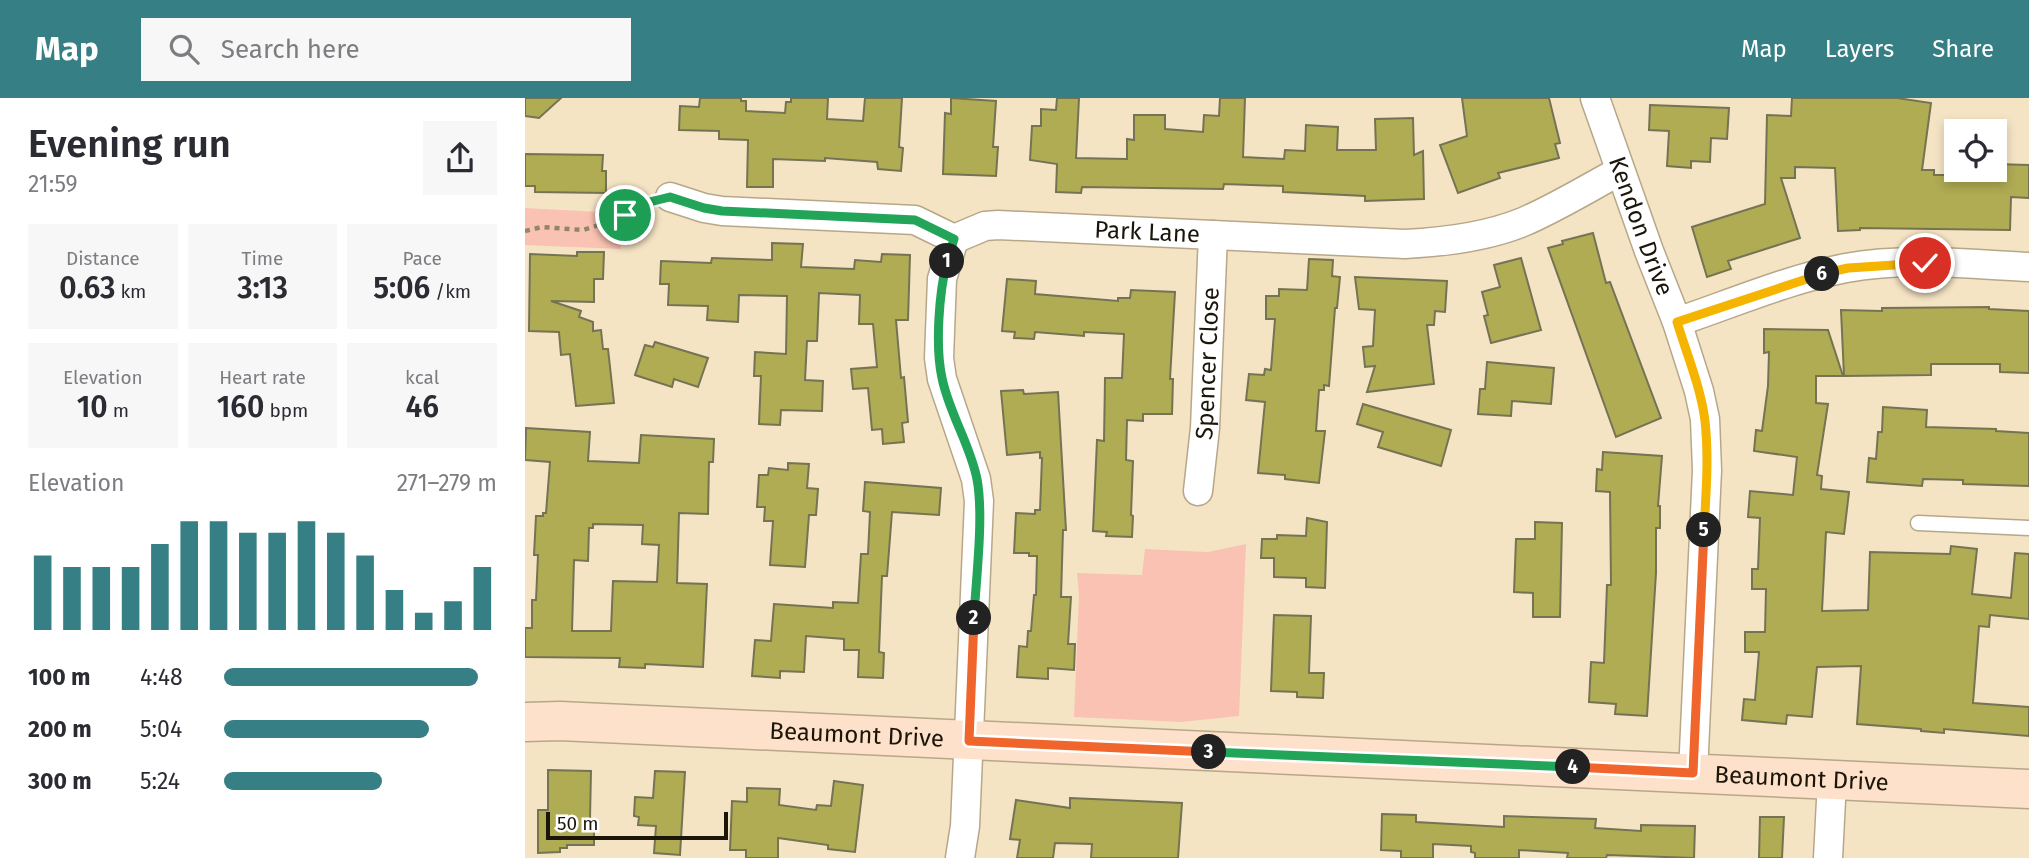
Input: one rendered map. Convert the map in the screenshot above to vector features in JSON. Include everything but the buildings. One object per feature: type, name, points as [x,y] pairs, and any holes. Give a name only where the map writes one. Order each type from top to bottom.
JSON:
[{"type":"street","name":"Kendon Drive","points":[[1595,98],[1677,322],[1699,390],[1705,419],[1693,773]]},
{"type":"street","name":"Park Lane","points":[[954,239],[985,226],[998,225],[1405,244],[1442,242],[1521,223],[1620,171]]},
{"type":"street","points":[[670,197],[722,211],[915,220],[954,239],[942,279],[939,358],[942,379],[973,466],[979,501],[965,826],[960,858]]},
{"type":"street","name":"Spencer Close","points":[[1198,491],[1205,428],[1213,235]]},
{"type":"street","points":[[1677,322],[1785,285],[1848,268],[1925,263],[2029,267]]},
{"type":"street","name":"Beaumont Drive","points":[[525,722],[560,721],[2029,789]]},
{"type":"street","points":[[1828,858],[1832,780]]},
{"type":"lane","points":[[1918,523],[2029,528]]},
{"type":"path","points":[[525,231],[542,227],[583,230],[619,219],[633,206],[670,197]]},
{"type":"shaded area","points":[[525,208],[618,213],[621,249],[525,245]]},
{"type":"shaded area","points":[[1246,544],[1239,716],[1181,722],[1074,717],[1079,596],[1077,573],[1142,575],[1145,549],[1208,552]]},
{"type":"route","points":[[625,215],[633,206],[670,197],[722,211],[903,218],[929,225],[954,239],[942,279],[939,358],[942,379],[977,479],[979,501],[969,741],[1693,773],[1707,470],[1705,419],[1699,390],[1677,322],[1817,275],[1848,268],[1925,263]]}]
